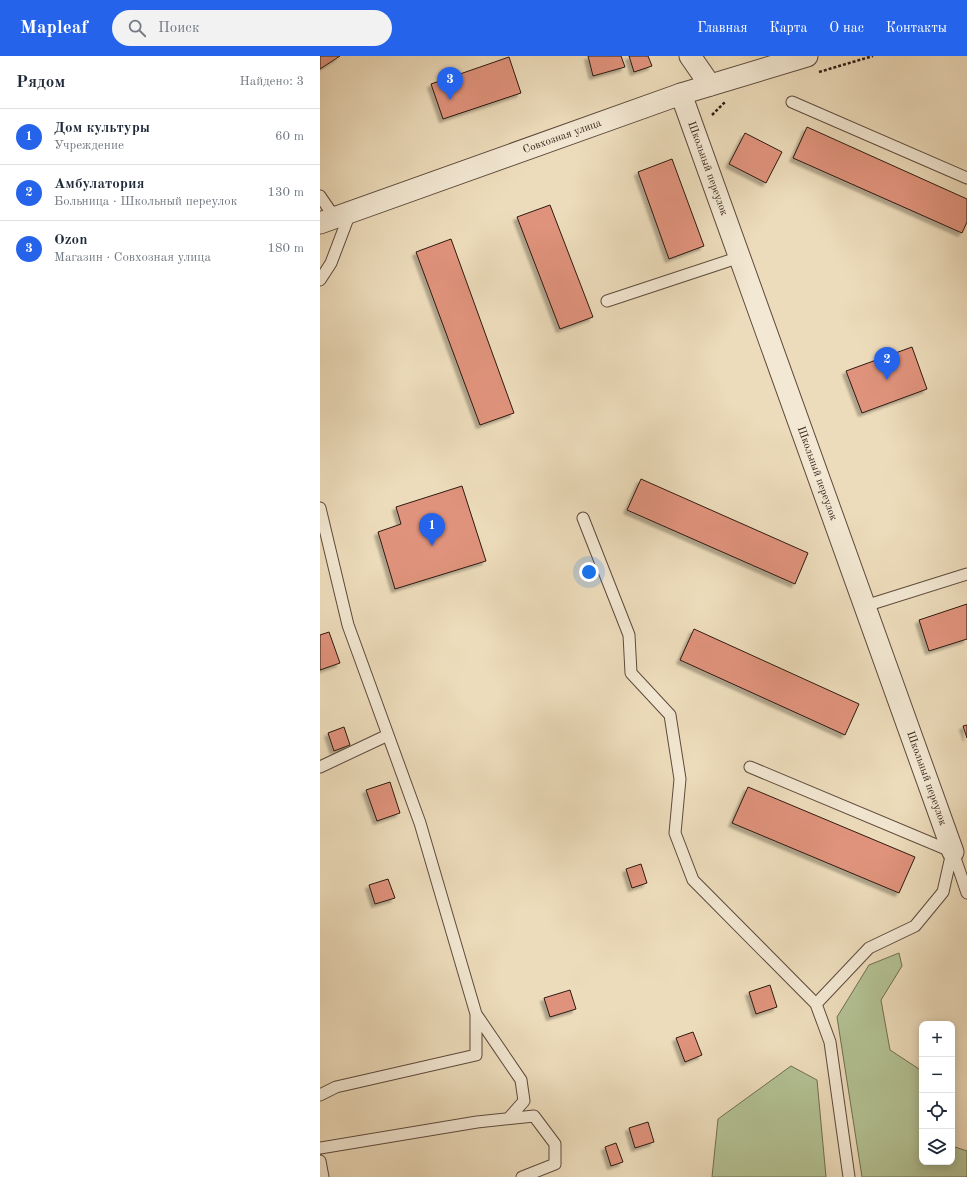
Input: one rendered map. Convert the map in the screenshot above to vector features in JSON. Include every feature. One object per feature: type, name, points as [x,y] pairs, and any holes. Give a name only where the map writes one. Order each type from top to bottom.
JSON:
[{"type":"street","points":[[690,56],[710,85]]},
{"type":"street","name":"Совхозная улица","points":[[335,218],[682,94],[807,56]]},
{"type":"street","name":"Школьный переулок","points":[[682,94],[953,852]]},
{"type":"lane","points":[[792,102],[967,178]]},
{"type":"lane","points":[[320,196],[335,218],[331,263],[320,280]]},
{"type":"lane","points":[[607,301],[740,257]]},
{"type":"lane","points":[[320,508],[348,625],[420,823],[476,1014],[476,1054],[336,1087],[320,1095]]},
{"type":"lane","points":[[583,518],[629,635],[630,673],[670,715],[680,779],[675,834],[693,880],[816,1004],[830,1042],[849,1177]]},
{"type":"lane","points":[[865,606],[967,574]]},
{"type":"lane","points":[[320,768],[388,735]]},
{"type":"lane","points":[[750,767],[953,852],[967,893]]},
{"type":"lane","points":[[816,1004],[869,948],[915,926],[943,892],[953,852]]},
{"type":"lane","points":[[476,1014],[521,1080],[524,1101],[509,1118]]},
{"type":"lane","points":[[320,1148],[477,1122],[534,1116],[555,1144],[555,1164],[522,1177]]},
{"type":"green space","points":[[899,953],[902,966],[881,1000],[890,1050],[919,1069],[919,1165],[955,1165],[955,1147],[967,1151],[967,1177],[862,1177],[837,1017],[869,965]]},
{"type":"green space","points":[[791,1066],[817,1080],[826,1177],[712,1177],[718,1119]]},
{"type":"building","points":[[320,56],[340,56],[320,69]]},
{"type":"building","points":[[588,56],[621,56],[625,67],[593,76]]},
{"type":"building","points":[[629,56],[648,56],[652,66],[634,72]]},
{"type":"building","points":[[509,57],[521,93],[443,119],[431,84]]},
{"type":"building","points":[[807,127],[967,199],[967,222],[962,233],[793,158]]},
{"type":"building","points":[[745,133],[782,152],[766,183],[729,164]]},
{"type":"building","points":[[672,159],[704,246],[669,259],[638,172]]},
{"type":"building","points":[[550,205],[593,317],[560,329],[517,217]]},
{"type":"building","points":[[451,239],[514,413],[480,425],[416,252]]},
{"type":"building","points":[[912,347],[927,389],[862,413],[846,371]]},
{"type":"building","points":[[641,479],[808,553],[795,584],[627,510]]},
{"type":"building","points":[[462,486],[486,561],[395,589],[378,532],[401,524],[396,507]]},
{"type":"building","points":[[967,604],[967,639],[929,651],[919,620]]},
{"type":"building","points":[[694,629],[859,704],[845,735],[680,660]]},
{"type":"building","points":[[329,632],[340,663],[320,670],[320,635]]},
{"type":"building","points":[[967,725],[967,738],[963,726]]},
{"type":"building","points":[[344,727],[350,745],[334,751],[328,733]]},
{"type":"building","points":[[390,782],[400,813],[377,821],[366,790]]},
{"type":"building","points":[[748,787],[915,857],[899,893],[732,823]]},
{"type":"building","points":[[641,864],[647,883],[632,888],[626,869]]},
{"type":"building","points":[[388,879],[395,898],[375,904],[369,885]]},
{"type":"building","points":[[770,985],[777,1007],[756,1014],[749,992]]},
{"type":"building","points":[[570,990],[576,1009],[550,1017],[544,998]]},
{"type":"building","points":[[693,1032],[702,1055],[685,1062],[676,1038]]},
{"type":"building","points":[[648,1122],[654,1142],[635,1148],[629,1128]]},
{"type":"building","points":[[616,1143],[623,1162],[611,1166],[605,1147]]},
{"type":"place","name":"Ozon","points":[[450,100]]},
{"type":"place","name":"Амбулатория","points":[[887,380]]},
{"type":"place","name":"Дом культуры","points":[[432,546]]}]
